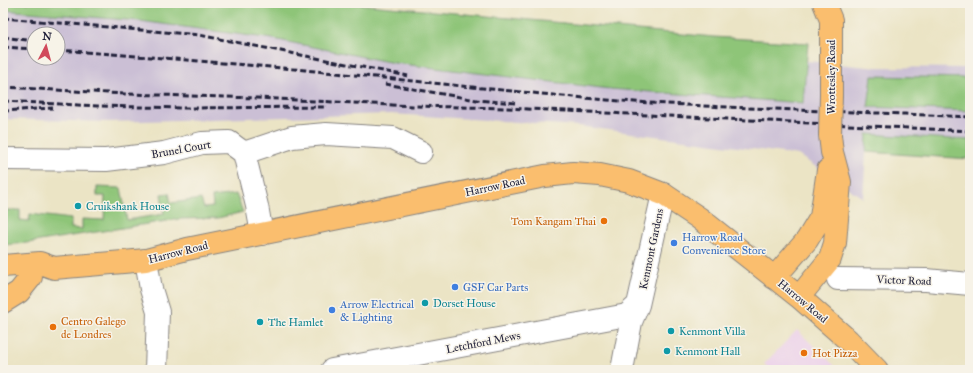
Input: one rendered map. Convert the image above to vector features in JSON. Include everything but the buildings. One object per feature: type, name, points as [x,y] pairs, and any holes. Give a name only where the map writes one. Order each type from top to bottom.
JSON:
[{"type":"main road","name":"Wrottesley Road","points":[[774,278],[807,240],[821,217],[831,143],[831,20],[824,3]]},
{"type":"main road","name":"Wrottesley Road","points":[[799,297],[830,259],[835,243],[840,182],[831,143]]},
{"type":"main road","name":"Harrow Road","points":[[3,266],[40,263],[54,268],[146,260],[187,249],[545,176],[573,173],[600,175],[629,182],[663,194],[699,218],[799,297],[848,340],[877,370]]},
{"type":"main road","name":"Harrow Road","points":[[3,280],[42,276],[54,268]]},
{"type":"main road","points":[[3,302],[19,292],[31,277]]},
{"type":"street","points":[[262,234],[258,206],[244,153],[292,137],[326,134],[393,138],[421,152]]},
{"type":"street","name":"Brunel Court","points":[[3,159],[106,160],[164,153],[202,143],[229,142],[244,153]]},
{"type":"street","name":"Kenmont Gardens","points":[[622,370],[631,322],[663,194]]},
{"type":"street","points":[[146,260],[149,282],[158,312],[156,370]]},
{"type":"street","name":"Victor Road","points":[[838,279],[926,280],[970,284]]},
{"type":"street","name":"Letchford Mews","points":[[332,370],[627,315],[635,308]]},
{"type":"shaded area","points":[[3,3],[347,3],[714,37],[808,43],[807,61],[868,67],[970,68],[970,159],[866,152],[863,198],[798,155],[579,126],[392,114],[108,122],[3,119]]},
{"type":"shaded area","points":[[797,330],[839,370],[772,370],[764,364]]},
{"type":"green space","points":[[3,3],[347,3],[714,37],[808,43],[803,103],[610,89],[394,63],[273,39],[140,21],[3,10]]},
{"type":"green space","points":[[872,76],[970,78],[970,111],[868,107]]},
{"type":"green space","points":[[867,134],[970,140],[970,159],[866,152]]},
{"type":"green space","points":[[97,187],[121,188],[127,220],[164,214],[161,194],[169,193],[171,203],[201,199],[204,208],[213,207],[212,197],[236,194],[243,212],[218,218],[179,219],[27,243],[3,245],[3,210],[20,210],[20,220],[29,221],[30,214],[71,219],[71,228],[82,229],[82,219],[104,220],[105,196],[97,196]]},
{"type":"railway","points":[[3,18],[199,35],[408,76]]},
{"type":"railway","points":[[3,37],[26,40]]},
{"type":"railway","points":[[3,47],[26,48]]},
{"type":"railway","points":[[66,51],[305,70],[607,100],[743,108],[970,117]]},
{"type":"railway","points":[[385,84],[477,100],[515,103]]},
{"type":"railway","points":[[3,87],[126,94],[257,98],[412,106],[507,108],[970,131]]},
{"type":"railway","points":[[3,101],[97,106],[184,108],[327,107]]},
{"type":"railway","points":[[3,111],[53,108]]},
{"type":"place","name":"Cruikshank House","points":[[78,206]]},
{"type":"place","name":"Tom Kangam Thai","points":[[604,221]]},
{"type":"place","name":"Harrow Road Convenience Store","points":[[674,243]]},
{"type":"place","name":"GSF Car Parts","points":[[455,287]]},
{"type":"place","name":"Dorset House","points":[[425,303]]},
{"type":"place","name":"Arrow Electrical & Lighting","points":[[332,310]]},
{"type":"place","name":"The Hamlet","points":[[260,322]]},
{"type":"place","name":"Centro Galego de Londres","points":[[53,327]]},
{"type":"place","name":"Kenmont Villa","points":[[671,331]]},
{"type":"place","name":"Kenmont Hall","points":[[667,351]]},
{"type":"place","name":"Hot Pizza","points":[[804,353]]}]
